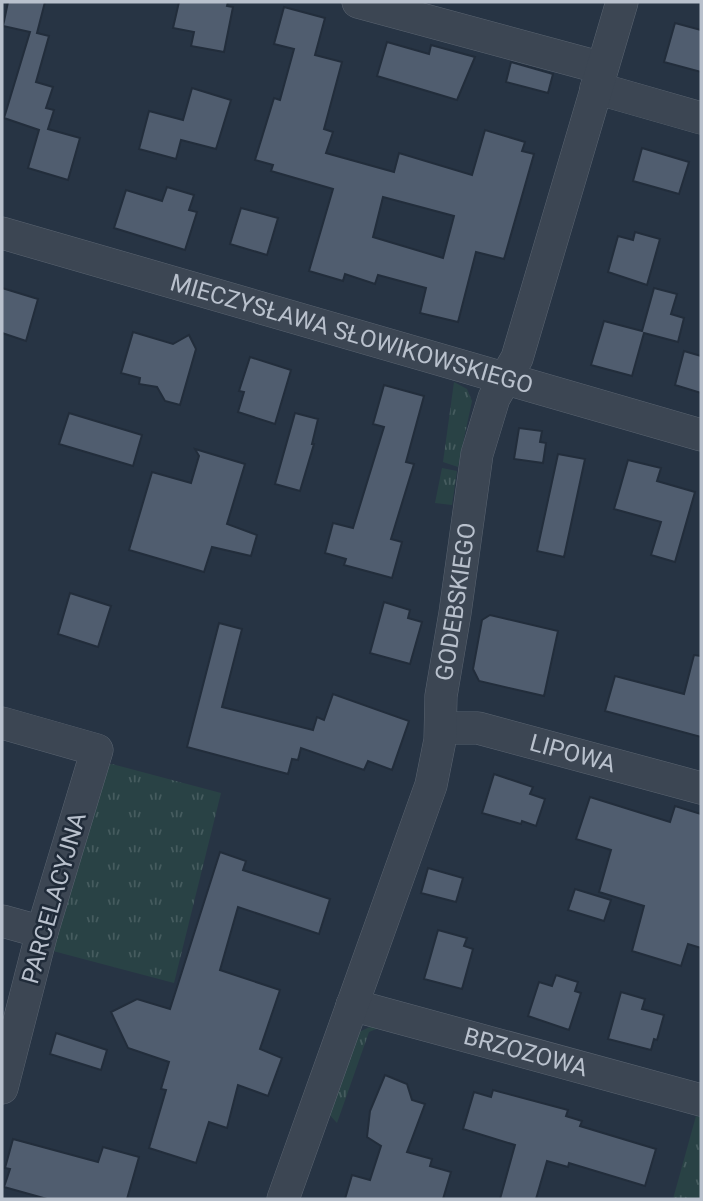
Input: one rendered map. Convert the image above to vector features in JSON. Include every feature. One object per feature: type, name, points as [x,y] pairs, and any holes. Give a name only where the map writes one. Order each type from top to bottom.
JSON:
[{"type":"street","points":[[358,2],[599,78],[701,118]]},
{"type":"street","name":"GODEBSKIEGO","points":[[283,1199],[423,814],[435,769],[441,728],[441,696],[477,454],[490,408],[517,358],[622,2]]},
{"type":"street","name":"MIECZYSŁAWA SŁOWIKOWSKIEGO","points":[[2,233],[701,435]]},
{"type":"street","name":"PARCELACYJNA","points":[[2,723],[97,750],[42,932],[2,1088]]},
{"type":"street","name":"LIPOWA","points":[[441,728],[478,728],[701,788]]},
{"type":"street","points":[[2,921],[42,932]]},
{"type":"street","name":"BRZOZOWA","points":[[352,1005],[701,1100]]},
{"type":"green space","points":[[454,382],[467,389],[472,401],[458,467],[443,462]]},
{"type":"green space","points":[[442,468],[457,471],[452,505],[435,503]]},
{"type":"green space","points":[[112,764],[221,793],[174,983],[53,951],[104,767]]},
{"type":"green space","points":[[374,1025],[381,1027],[369,1032],[337,1123],[327,1112],[359,1032]]},
{"type":"green space","points":[[696,1116],[701,1117],[701,1199],[673,1199]]},
{"type":"building","points":[[8,2],[45,2],[37,33],[49,36],[36,82],[53,87],[46,108],[54,110],[48,129],[80,138],[68,180],[28,168],[39,130],[4,118],[30,32],[3,26]]},
{"type":"building","points":[[179,2],[228,2],[227,6],[233,7],[224,52],[191,46],[194,32],[173,28]]},
{"type":"building","points":[[284,7],[325,18],[315,55],[342,62],[324,129],[333,132],[326,153],[394,172],[399,153],[472,175],[485,130],[525,142],[522,151],[534,154],[504,259],[476,252],[458,322],[420,313],[426,288],[378,275],[375,284],[345,274],[343,281],[309,271],[333,189],[271,171],[273,165],[255,160],[274,98],[280,100],[294,49],[274,44]],"holes":[[[383,197],[454,216],[443,258],[373,237]]]},
{"type":"building","points":[[675,23],[701,30],[701,72],[664,62]]},
{"type":"building","points":[[387,42],[429,54],[431,45],[475,57],[457,100],[377,76]]},
{"type":"building","points":[[511,62],[553,74],[548,93],[506,82]]},
{"type":"building","points":[[192,88],[231,100],[216,149],[181,140],[176,159],[139,149],[149,111],[183,120]]},
{"type":"building","points":[[642,148],[689,162],[679,194],[633,181]]},
{"type":"building","points":[[167,187],[194,195],[189,210],[197,212],[185,250],[114,228],[126,190],[162,201]]},
{"type":"building","points":[[241,208],[278,218],[267,255],[230,244]]},
{"type":"building","points":[[635,232],[660,239],[647,285],[608,272],[618,236],[633,240]]},
{"type":"building","points":[[2,288],[38,299],[26,341],[2,333]]},
{"type":"building","points":[[654,288],[677,294],[671,314],[684,318],[678,342],[644,333],[632,376],[591,365],[604,321],[642,331]]},
{"type":"building","points":[[133,332],[173,344],[189,335],[196,349],[180,405],[165,401],[157,387],[139,384],[140,378],[121,373]]},
{"type":"building","points":[[684,351],[701,356],[701,393],[675,385]]},
{"type":"building","points":[[250,357],[291,370],[275,424],[238,412],[244,392],[239,391]]},
{"type":"building","points":[[384,385],[424,396],[406,462],[414,464],[391,539],[402,542],[392,578],[344,565],[346,559],[325,553],[333,523],[353,528],[384,427],[373,424]]},
{"type":"building","points":[[69,413],[142,435],[133,466],[59,444]]},
{"type":"building","points":[[295,413],[318,419],[314,444],[300,491],[275,484]]},
{"type":"building","points":[[519,428],[542,431],[540,442],[546,443],[543,463],[514,459]]},
{"type":"building","points":[[195,449],[245,464],[227,524],[257,535],[251,556],[212,547],[204,572],[129,550],[152,472],[191,483],[199,456]]},
{"type":"building","points":[[558,454],[585,459],[564,557],[537,551]]},
{"type":"building","points":[[628,460],[661,468],[657,481],[695,492],[675,562],[651,555],[661,522],[614,509]]},
{"type":"building","points":[[70,593],[111,606],[98,647],[58,634]]},
{"type":"building","points":[[384,602],[410,610],[408,618],[422,622],[410,664],[370,653]]},
{"type":"building","points":[[490,615],[558,631],[544,696],[479,681],[473,669],[482,620]]},
{"type":"building","points":[[219,623],[242,629],[222,707],[313,730],[317,717],[324,720],[333,694],[409,721],[392,770],[368,761],[364,770],[301,748],[298,760],[292,759],[288,774],[187,747]]},
{"type":"building","points":[[694,655],[701,656],[701,737],[605,711],[615,676],[684,694]]},
{"type":"building","points":[[494,774],[533,787],[530,794],[545,799],[536,826],[482,813]]},
{"type":"building","points":[[590,797],[670,822],[675,806],[701,814],[701,948],[688,944],[681,966],[632,951],[644,906],[599,892],[611,850],[576,839]]},
{"type":"building","points":[[220,852],[246,861],[243,870],[330,899],[319,934],[238,907],[220,970],[280,990],[260,1049],[282,1058],[268,1096],[238,1085],[227,1128],[209,1122],[196,1163],[149,1148],[166,1090],[161,1089],[169,1062],[128,1048],[111,1012],[137,999],[170,1009]]},
{"type":"building","points":[[428,868],[463,878],[456,902],[421,893]]},
{"type":"building","points":[[575,889],[611,900],[604,921],[568,910]]},
{"type":"building","points":[[438,930],[467,938],[464,946],[473,949],[462,989],[424,979]]},
{"type":"building","points":[[556,975],[578,982],[575,991],[581,993],[569,1030],[528,1016],[539,982],[552,986]]},
{"type":"building","points":[[621,992],[645,999],[642,1009],[664,1015],[657,1040],[654,1039],[651,1050],[608,1039]]},
{"type":"building","points":[[56,1033],[107,1050],[101,1070],[50,1054]]},
{"type":"building","points":[[385,1075],[407,1084],[412,1100],[425,1104],[407,1152],[432,1159],[430,1166],[451,1172],[443,1199],[345,1199],[352,1175],[370,1180],[381,1146],[367,1137],[370,1111]]},
{"type":"building","points":[[493,1090],[568,1110],[566,1116],[582,1121],[580,1126],[656,1149],[645,1186],[569,1163],[568,1167],[547,1161],[536,1199],[500,1199],[515,1145],[463,1129],[474,1092],[491,1097]]},
{"type":"building","points":[[13,1139],[98,1162],[103,1147],[139,1157],[127,1199],[47,1199],[4,1187],[10,1169],[5,1168]]}]
